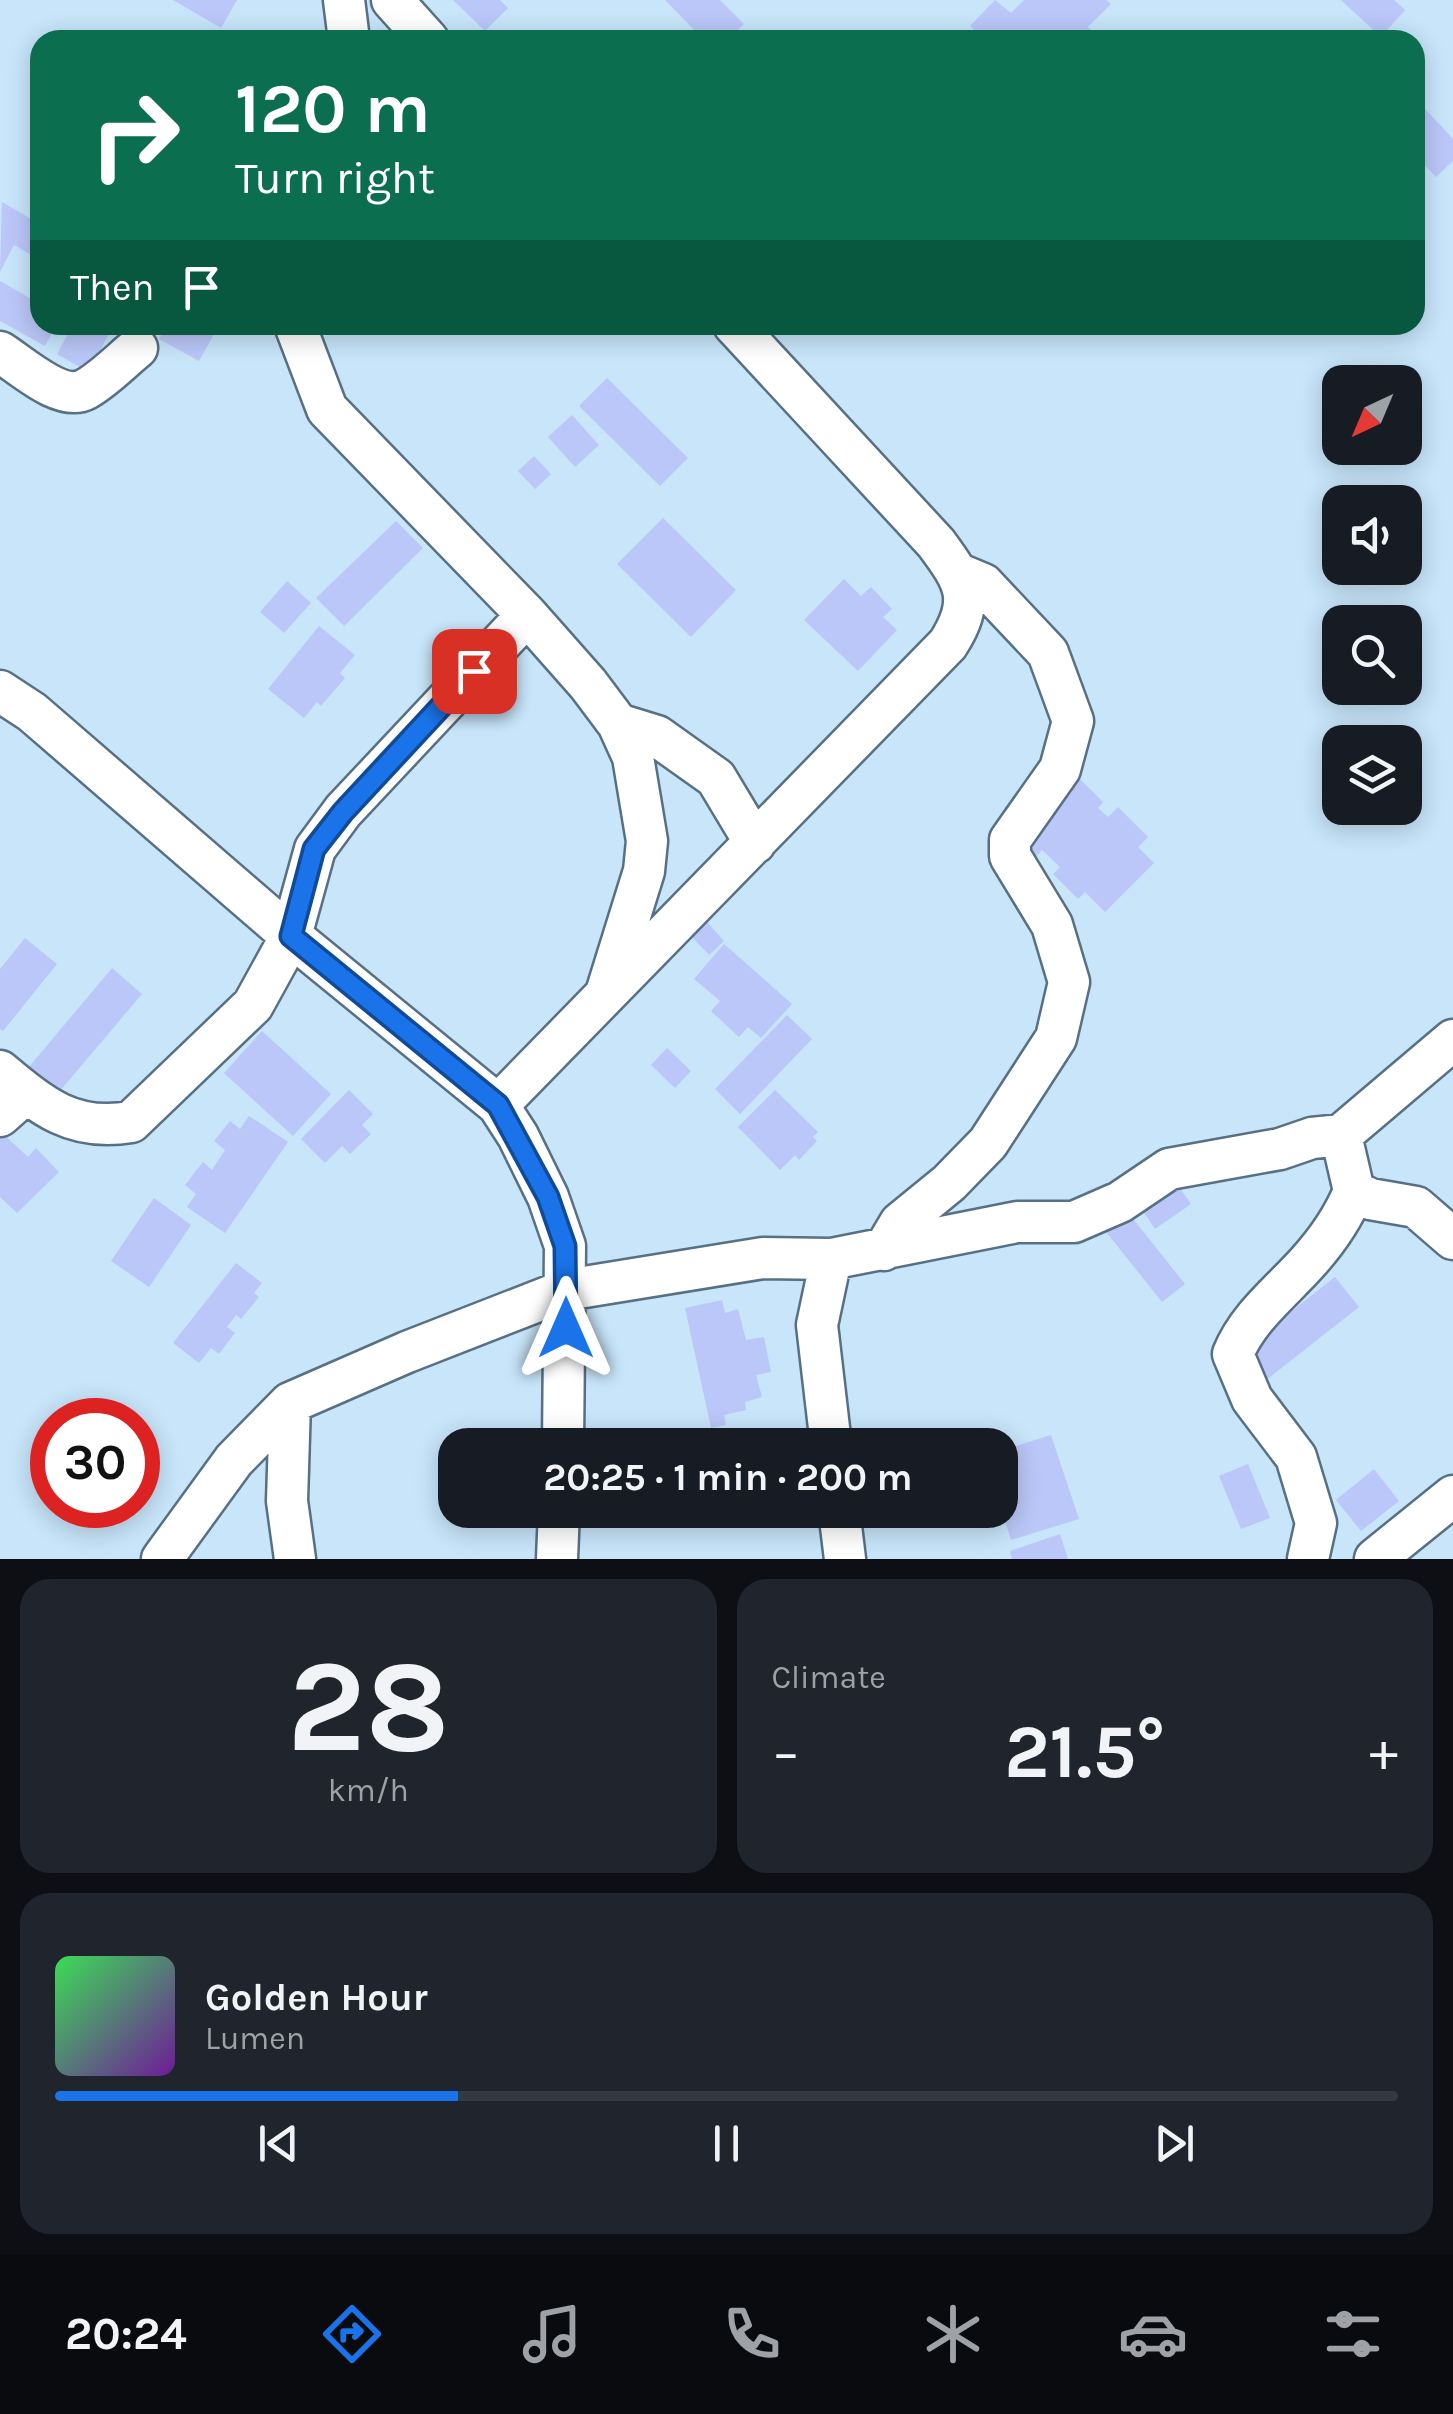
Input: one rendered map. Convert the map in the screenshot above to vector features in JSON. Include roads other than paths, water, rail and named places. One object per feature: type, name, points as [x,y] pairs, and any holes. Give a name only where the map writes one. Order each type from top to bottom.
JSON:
[{"type":"street","points":[[344,0],[348,30]]},
{"type":"street","points":[[392,0],[419,30]]},
{"type":"street","points":[[299,335],[328,409],[527,615],[588,684],[618,724],[634,757],[647,842],[644,871],[604,998]]},
{"type":"street","points":[[498,1105],[948,644],[962,621],[966,600],[959,574],[936,543],[743,335]]},
{"type":"street","points":[[0,352],[72,393],[86,390],[137,348]]},
{"type":"street","points":[[884,1250],[900,1223],[949,1183],[988,1143],[1056,1038],[1069,982],[1052,926],[1010,856],[1010,840],[1060,768],[1073,722],[1048,653],[982,584],[959,574]]},
{"type":"street","points":[[9,1093],[75,1122],[104,1127],[132,1122],[253,1005],[291,936],[314,849],[343,812],[527,615]]},
{"type":"street","points":[[0,691],[32,712],[291,936],[498,1105],[548,1197],[565,1246],[563,1428]]},
{"type":"street","points":[[618,724],[657,736],[716,778],[755,843]]},
{"type":"street","points":[[162,1559],[234,1460],[290,1403],[566,1290],[763,1258],[832,1259],[1018,1222],[1074,1222],[1120,1202],[1168,1169],[1340,1135],[1453,1040]]},
{"type":"street","points":[[1308,1559],[1316,1523],[1296,1457],[1252,1399],[1233,1354],[1243,1331],[1342,1220],[1354,1192],[1340,1135]]},
{"type":"street","points":[[1354,1192],[1416,1208],[1453,1238]]},
{"type":"street","points":[[829,1428],[817,1324],[832,1259]]},
{"type":"street","points":[[290,1403],[287,1500],[295,1559]]},
{"type":"street","points":[[1375,1559],[1453,1496]]},
{"type":"street","points":[[557,1559],[559,1528]]},
{"type":"street","points":[[841,1528],[845,1559]]}]
